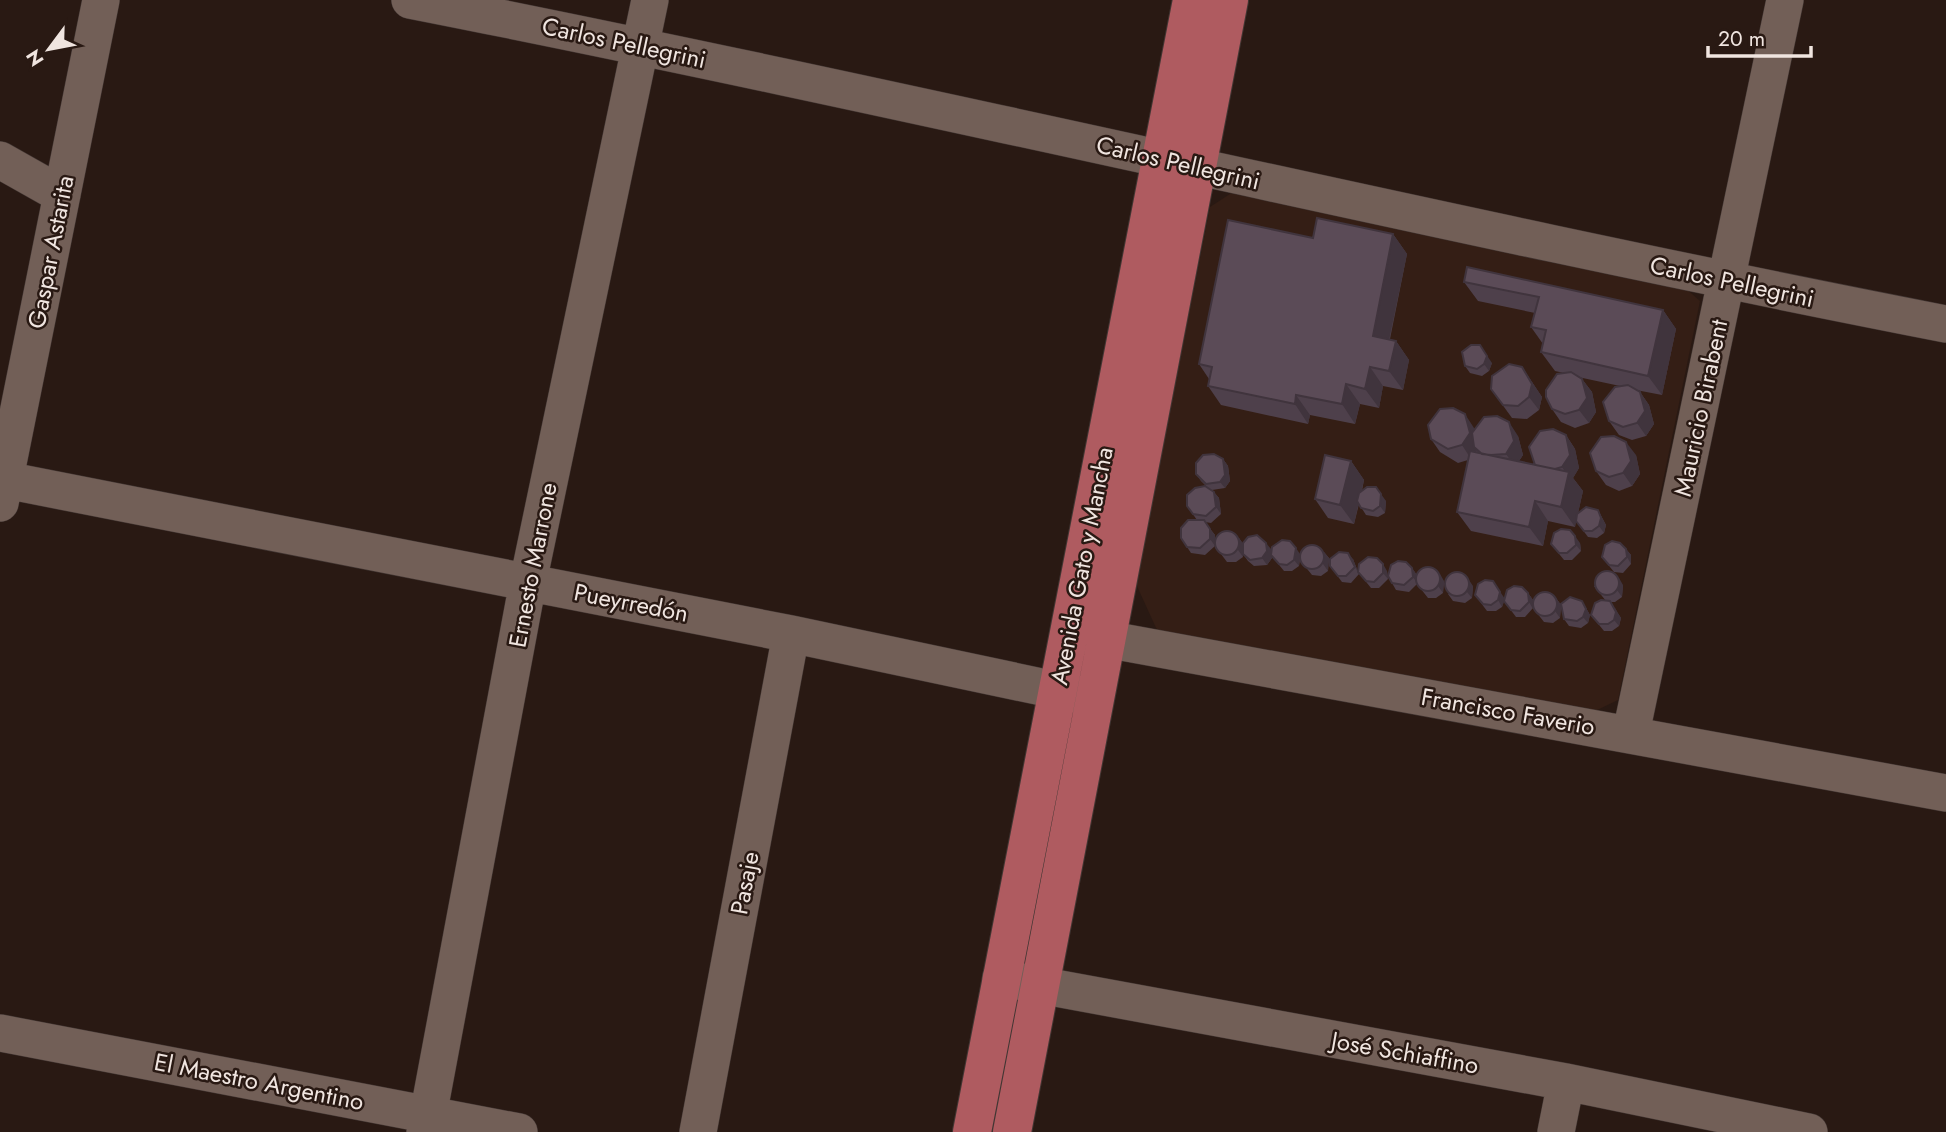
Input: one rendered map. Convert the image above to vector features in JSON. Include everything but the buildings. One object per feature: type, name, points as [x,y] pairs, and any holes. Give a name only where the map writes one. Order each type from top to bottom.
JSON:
[{"type":"main road","name":"Avenida Gato y Mancha","points":[[1012,1132],[1108,641],[1179,163],[1192,0]]},
{"type":"main road","name":"Avenida Gato y Mancha","points":[[972,1132],[1000,978],[1070,632],[1179,163],[1229,0]]},
{"type":"street","name":"Gaspar Astarita","points":[[2,488],[101,0]]},
{"type":"street","name":"Carlos Pellegrini","points":[[410,0],[641,46],[1728,282],[1946,324]]},
{"type":"street","name":"Ernesto Marrone","points":[[426,1123],[528,582],[650,0]]},
{"type":"street","name":"Mauricio Birabent","points":[[1631,733],[1728,282],[1785,0]]},
{"type":"street","points":[[0,160],[62,195]]},
{"type":"street","name":"Pueyrredón","points":[[2,488],[528,582],[1097,698]]},
{"type":"street","name":"Francisco Faverio","points":[[1070,632],[1946,793]]},
{"type":"street","name":"Pasaje","points":[[698,1132],[791,634]]},
{"type":"street","name":"José Schiaffino","points":[[1000,978],[1566,1082],[1809,1132]]},
{"type":"street","name":"El Maestro Argentino","points":[[0,1033],[426,1123],[519,1132]]},
{"type":"street","points":[[1556,1132],[1566,1082]]},
{"type":"shaded area","points":[[1233,192],[1684,287],[1700,301],[1618,700],[1593,712],[1157,630],[1136,584],[1210,207]]}]
